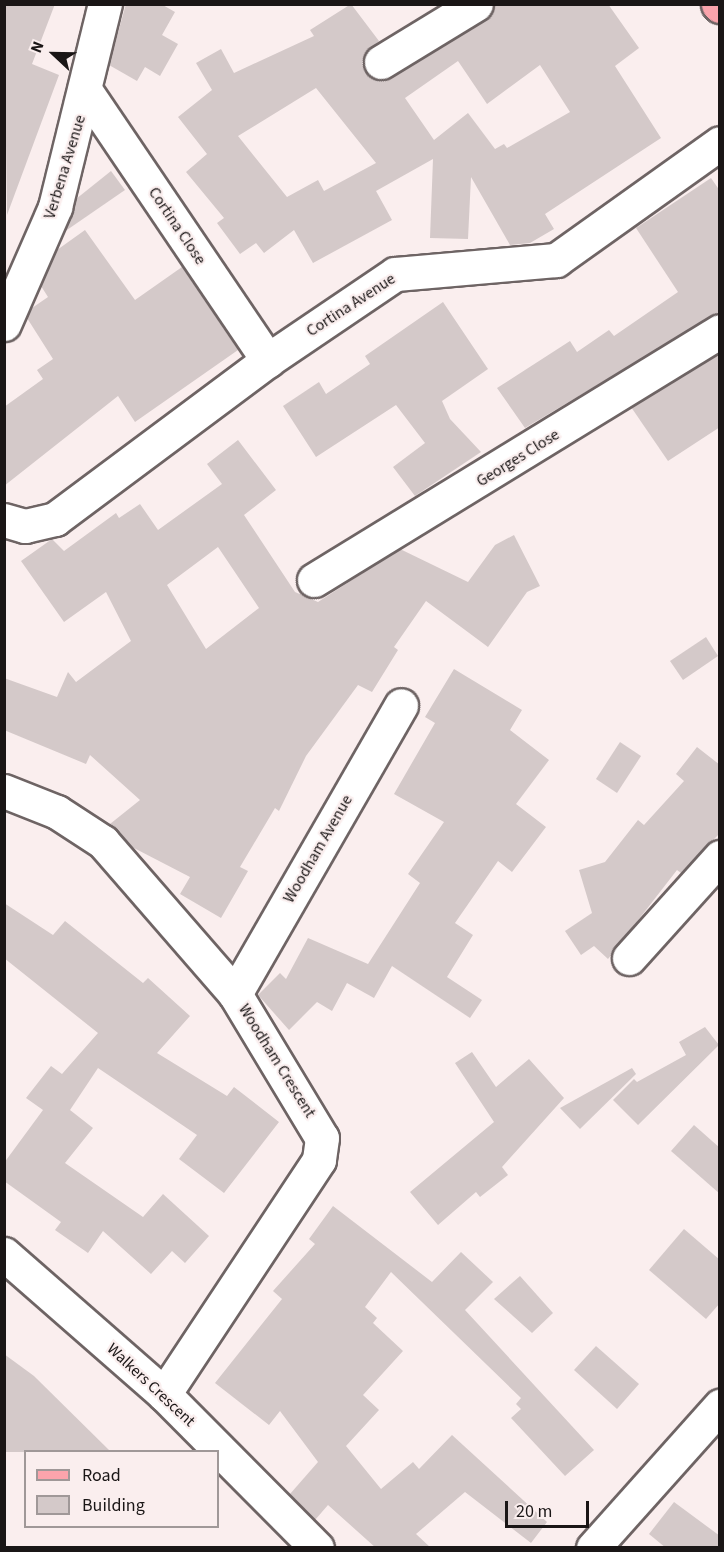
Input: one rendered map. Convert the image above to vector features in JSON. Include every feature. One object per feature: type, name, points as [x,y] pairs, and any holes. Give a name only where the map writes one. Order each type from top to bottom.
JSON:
[{"type":"street","name":"Verbena Avenue","points":[[4,324],[55,207],[87,93],[105,4]]},
{"type":"street","points":[[381,62],[476,4]]},
{"type":"street","name":"Cortina Close","points":[[87,93],[268,360]]},
{"type":"street","name":"Cortina Avenue","points":[[4,520],[25,526],[56,519],[268,360],[395,274],[464,264],[556,260],[720,143]]},
{"type":"street","name":"Georges Close","points":[[314,580],[720,331]]},
{"type":"street","name":"Woodham Avenue","points":[[235,994],[401,705]]},
{"type":"street","name":"Woodham Crescent","points":[[4,791],[57,812],[103,843],[235,994],[314,1121],[322,1138],[319,1160],[164,1394]]},
{"type":"street","points":[[629,958],[720,856]]},
{"type":"street","name":"Walkers Crescent","points":[[4,1254],[164,1394],[317,1548]]},
{"type":"street","points":[[593,1548],[720,1406]]},
{"type":"building","points":[[4,4],[55,4],[32,64],[59,75],[7,215]]},
{"type":"building","points":[[126,4],[161,4],[175,12],[162,35],[178,44],[160,76],[145,67],[137,81],[109,65]]},
{"type":"building","points":[[351,4],[379,41],[365,53],[362,63],[372,78],[381,81],[486,20],[495,4],[608,4],[639,48],[615,66],[661,138],[545,214],[554,229],[530,243],[510,245],[471,177],[468,239],[430,238],[433,159],[376,191],[392,220],[313,263],[294,230],[264,253],[256,243],[240,254],[217,223],[224,218],[186,172],[207,154],[178,117],[212,90],[196,63],[221,49],[234,73],[314,36],[310,30]],"holes":[[[458,61],[487,104],[540,65],[570,112],[507,148],[504,144],[495,149],[468,113],[434,140],[405,98]],[[316,88],[376,163],[324,191],[318,180],[287,197],[238,136]]]},
{"type":"building","points":[[111,171],[125,190],[64,232],[76,199]]},
{"type":"building","points":[[711,178],[720,191],[720,312],[525,428],[497,388],[570,341],[577,352],[609,330],[614,336],[678,292],[636,228]]},
{"type":"building","points":[[85,230],[135,300],[182,267],[238,350],[135,422],[118,396],[4,486],[4,407],[43,379],[37,370],[53,359],[27,318],[32,308],[48,297],[41,286],[57,250]]},
{"type":"building","points":[[443,302],[488,369],[442,401],[450,419],[481,452],[415,496],[393,467],[425,443],[396,405],[316,457],[283,406],[319,382],[326,394],[370,364],[365,356]]},
{"type":"building","points":[[718,354],[720,427],[668,461],[631,407]]},
{"type":"building","points":[[238,440],[276,490],[244,515],[295,592],[318,602],[400,549],[468,582],[495,545],[514,535],[540,586],[527,592],[488,647],[426,601],[394,647],[398,650],[372,692],[358,685],[306,756],[279,811],[275,808],[240,867],[248,871],[221,918],[180,894],[190,877],[132,847],[110,824],[140,800],[90,755],[86,764],[4,730],[4,678],[57,697],[68,672],[76,682],[131,641],[106,592],[64,622],[21,561],[52,539],[64,551],[116,513],[119,518],[140,504],[158,530],[222,484],[207,464]],"holes":[[[218,547],[259,608],[206,649],[167,585]]]},
{"type":"building","points":[[706,637],[718,656],[683,680],[670,661]]},
{"type":"building","points":[[454,669],[522,710],[510,730],[549,760],[516,804],[546,827],[512,872],[498,861],[455,923],[473,935],[447,977],[482,1000],[470,1018],[392,966],[374,998],[347,983],[332,1011],[317,1002],[289,1030],[258,995],[280,973],[286,979],[308,938],[368,964],[420,883],[408,874],[444,822],[394,794],[435,723],[425,717]]},
{"type":"building","points":[[620,742],[641,756],[617,793],[596,779]]},
{"type":"building","points":[[697,747],[720,765],[720,833],[681,873],[677,870],[608,959],[594,946],[581,955],[565,931],[592,913],[579,870],[605,862],[638,820],[644,825],[684,781],[676,774]]},
{"type":"building","points":[[4,903],[53,935],[65,921],[143,983],[148,978],[190,1016],[157,1053],[227,1096],[234,1087],[279,1122],[224,1193],[179,1159],[197,1135],[98,1068],[70,1110],[93,1128],[65,1163],[143,1217],[163,1194],[209,1236],[185,1263],[172,1251],[151,1274],[103,1231],[88,1253],[55,1230],[61,1222],[4,1181],[4,1163],[43,1110],[26,1098],[51,1066],[62,1074],[98,1033],[4,958]]},
{"type":"building","points":[[705,1027],[719,1045],[638,1125],[613,1100],[634,1079],[637,1082],[686,1055],[679,1042]]},
{"type":"building","points":[[472,1052],[496,1087],[529,1059],[564,1098],[502,1167],[508,1175],[480,1197],[476,1192],[438,1225],[410,1192],[494,1122],[455,1063]]},
{"type":"building","points":[[632,1068],[636,1074],[580,1129],[560,1108]]},
{"type":"building","points":[[694,1125],[720,1148],[720,1194],[671,1151]]},
{"type":"building","points":[[333,1206],[432,1282],[461,1252],[493,1282],[465,1310],[594,1450],[565,1476],[511,1418],[521,1409],[516,1404],[521,1398],[391,1272],[365,1307],[377,1318],[373,1323],[403,1351],[363,1395],[379,1410],[346,1446],[381,1489],[413,1462],[419,1469],[452,1435],[547,1522],[531,1543],[465,1492],[416,1534],[431,1548],[376,1548],[328,1505],[315,1520],[290,1494],[318,1462],[280,1411],[269,1425],[215,1383],[282,1299],[273,1291],[315,1244],[309,1239]]},
{"type":"building","points":[[684,1229],[720,1260],[720,1303],[706,1319],[649,1270]]},
{"type":"building","points":[[520,1276],[553,1313],[532,1333],[494,1299]]},
{"type":"building","points":[[596,1346],[639,1384],[617,1409],[574,1370]]},
{"type":"building","points":[[4,1354],[34,1376],[109,1450],[24,1450],[24,1452],[4,1452]]},
{"type":"building","points":[[674,1502],[720,1536],[720,1548],[666,1548],[649,1534]]}]
